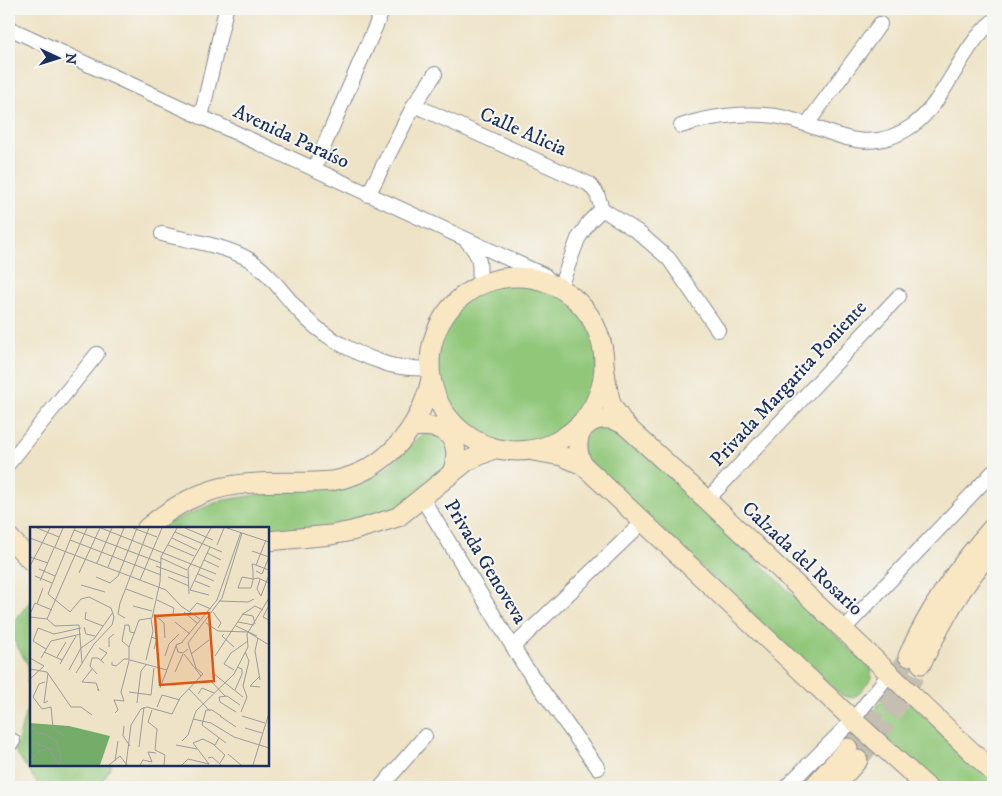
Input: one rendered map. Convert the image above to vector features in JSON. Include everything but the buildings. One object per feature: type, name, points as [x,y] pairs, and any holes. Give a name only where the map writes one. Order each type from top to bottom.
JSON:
[{"type":"street","name":"Avenida Paraíso","points":[[226,9],[201,117],[537,272],[557,286]]},
{"type":"street","points":[[314,170],[383,9]]},
{"type":"street","points":[[681,126],[697,120],[753,115],[774,116],[808,124],[833,134],[857,140],[880,141],[899,134],[924,116],[970,47],[993,21]]},
{"type":"street","points":[[808,124],[880,24]]},
{"type":"street","points":[[9,28],[201,117]]},
{"type":"street","points":[[368,194],[414,105],[435,74]]},
{"type":"street","name":"Calle Alicia","points":[[414,105],[589,184],[597,194],[602,209]]},
{"type":"street","points":[[557,286],[578,239],[589,222],[602,209],[638,232],[669,259],[718,330]]},
{"type":"street","points":[[162,234],[222,249],[251,261],[276,284],[301,314],[341,344],[381,362],[430,374]]},
{"type":"street","points":[[464,238],[475,251],[479,260],[479,286]]},
{"type":"street","name":"Calzada del Rosario","points":[[148,527],[182,504],[222,487],[238,484],[319,482],[343,479],[358,473],[391,452],[412,427],[425,401],[430,374],[430,349],[436,329],[452,306],[479,286],[520,278],[536,279],[557,286],[573,296],[584,306],[593,319],[602,341],[609,396],[617,414],[625,425],[844,629],[993,772]]},
{"type":"street","name":"Privada Margarita Poniente","points":[[707,500],[899,296]]},
{"type":"street","points":[[9,464],[98,354]]},
{"type":"street","name":"Calzada del Rosario","points":[[430,374],[437,396],[446,414],[459,429],[476,441],[494,449],[517,453],[532,451],[560,439],[582,420],[597,394],[604,365]]},
{"type":"street","points":[[583,466],[578,456],[577,445],[579,435],[586,426],[595,420],[605,418],[616,420],[625,425]]},
{"type":"street","points":[[412,427],[436,428],[448,434],[454,442],[456,451],[456,460],[452,473]]},
{"type":"street","points":[[269,542],[331,535],[398,517],[452,473],[475,457],[494,449]]},
{"type":"street","name":"Calzada del Rosario","points":[[532,451],[562,456],[583,466],[644,521],[853,720],[927,787]]},
{"type":"street","points":[[844,629],[993,472]]},
{"type":"street","name":"Privada Genoveva","points":[[422,498],[552,707],[598,768]]},
{"type":"street","points":[[513,647],[644,521]]},
{"type":"street","points":[[993,527],[957,570],[941,593],[922,627],[915,660],[954,599],[973,572],[993,549]]},
{"type":"street","points":[[9,537],[30,560]]},
{"type":"street","points":[[786,787],[853,720],[890,673]]},
{"type":"street","points":[[382,787],[425,736]]},
{"type":"street","points":[[813,787],[853,754],[834,787]]},
{"type":"green space","points":[[516,283],[532,285],[547,290],[561,297],[573,307],[583,319],[590,333],[595,348],[597,364],[595,380],[590,395],[583,409],[573,421],[561,431],[547,438],[532,443],[516,445],[500,443],[485,438],[471,431],[459,421],[449,409],[442,395],[437,380],[435,364],[437,348],[442,333],[449,319],[459,307],[471,297],[485,290],[500,285]]},
{"type":"green space","points":[[594,426],[621,431],[870,668],[872,678],[860,693],[852,698],[841,695],[584,459],[582,442]]},
{"type":"green space","points":[[425,432],[444,435],[451,463],[435,481],[384,516],[338,528],[269,530],[269,527],[161,527],[220,501],[278,491],[357,485],[386,469]]},
{"type":"green space","points":[[30,601],[30,766],[111,766],[98,787],[64,787],[61,785],[60,787],[40,787],[15,751],[27,708],[28,665],[9,632],[9,628]]},
{"type":"green space","points":[[898,695],[910,703],[993,779],[993,787],[938,787],[873,728],[875,710],[878,705],[886,698]]},
{"type":"tunnel","points":[[848,748],[867,725],[908,656]]},
{"type":"tunnel","points":[[858,760],[892,714],[921,664]]}]
